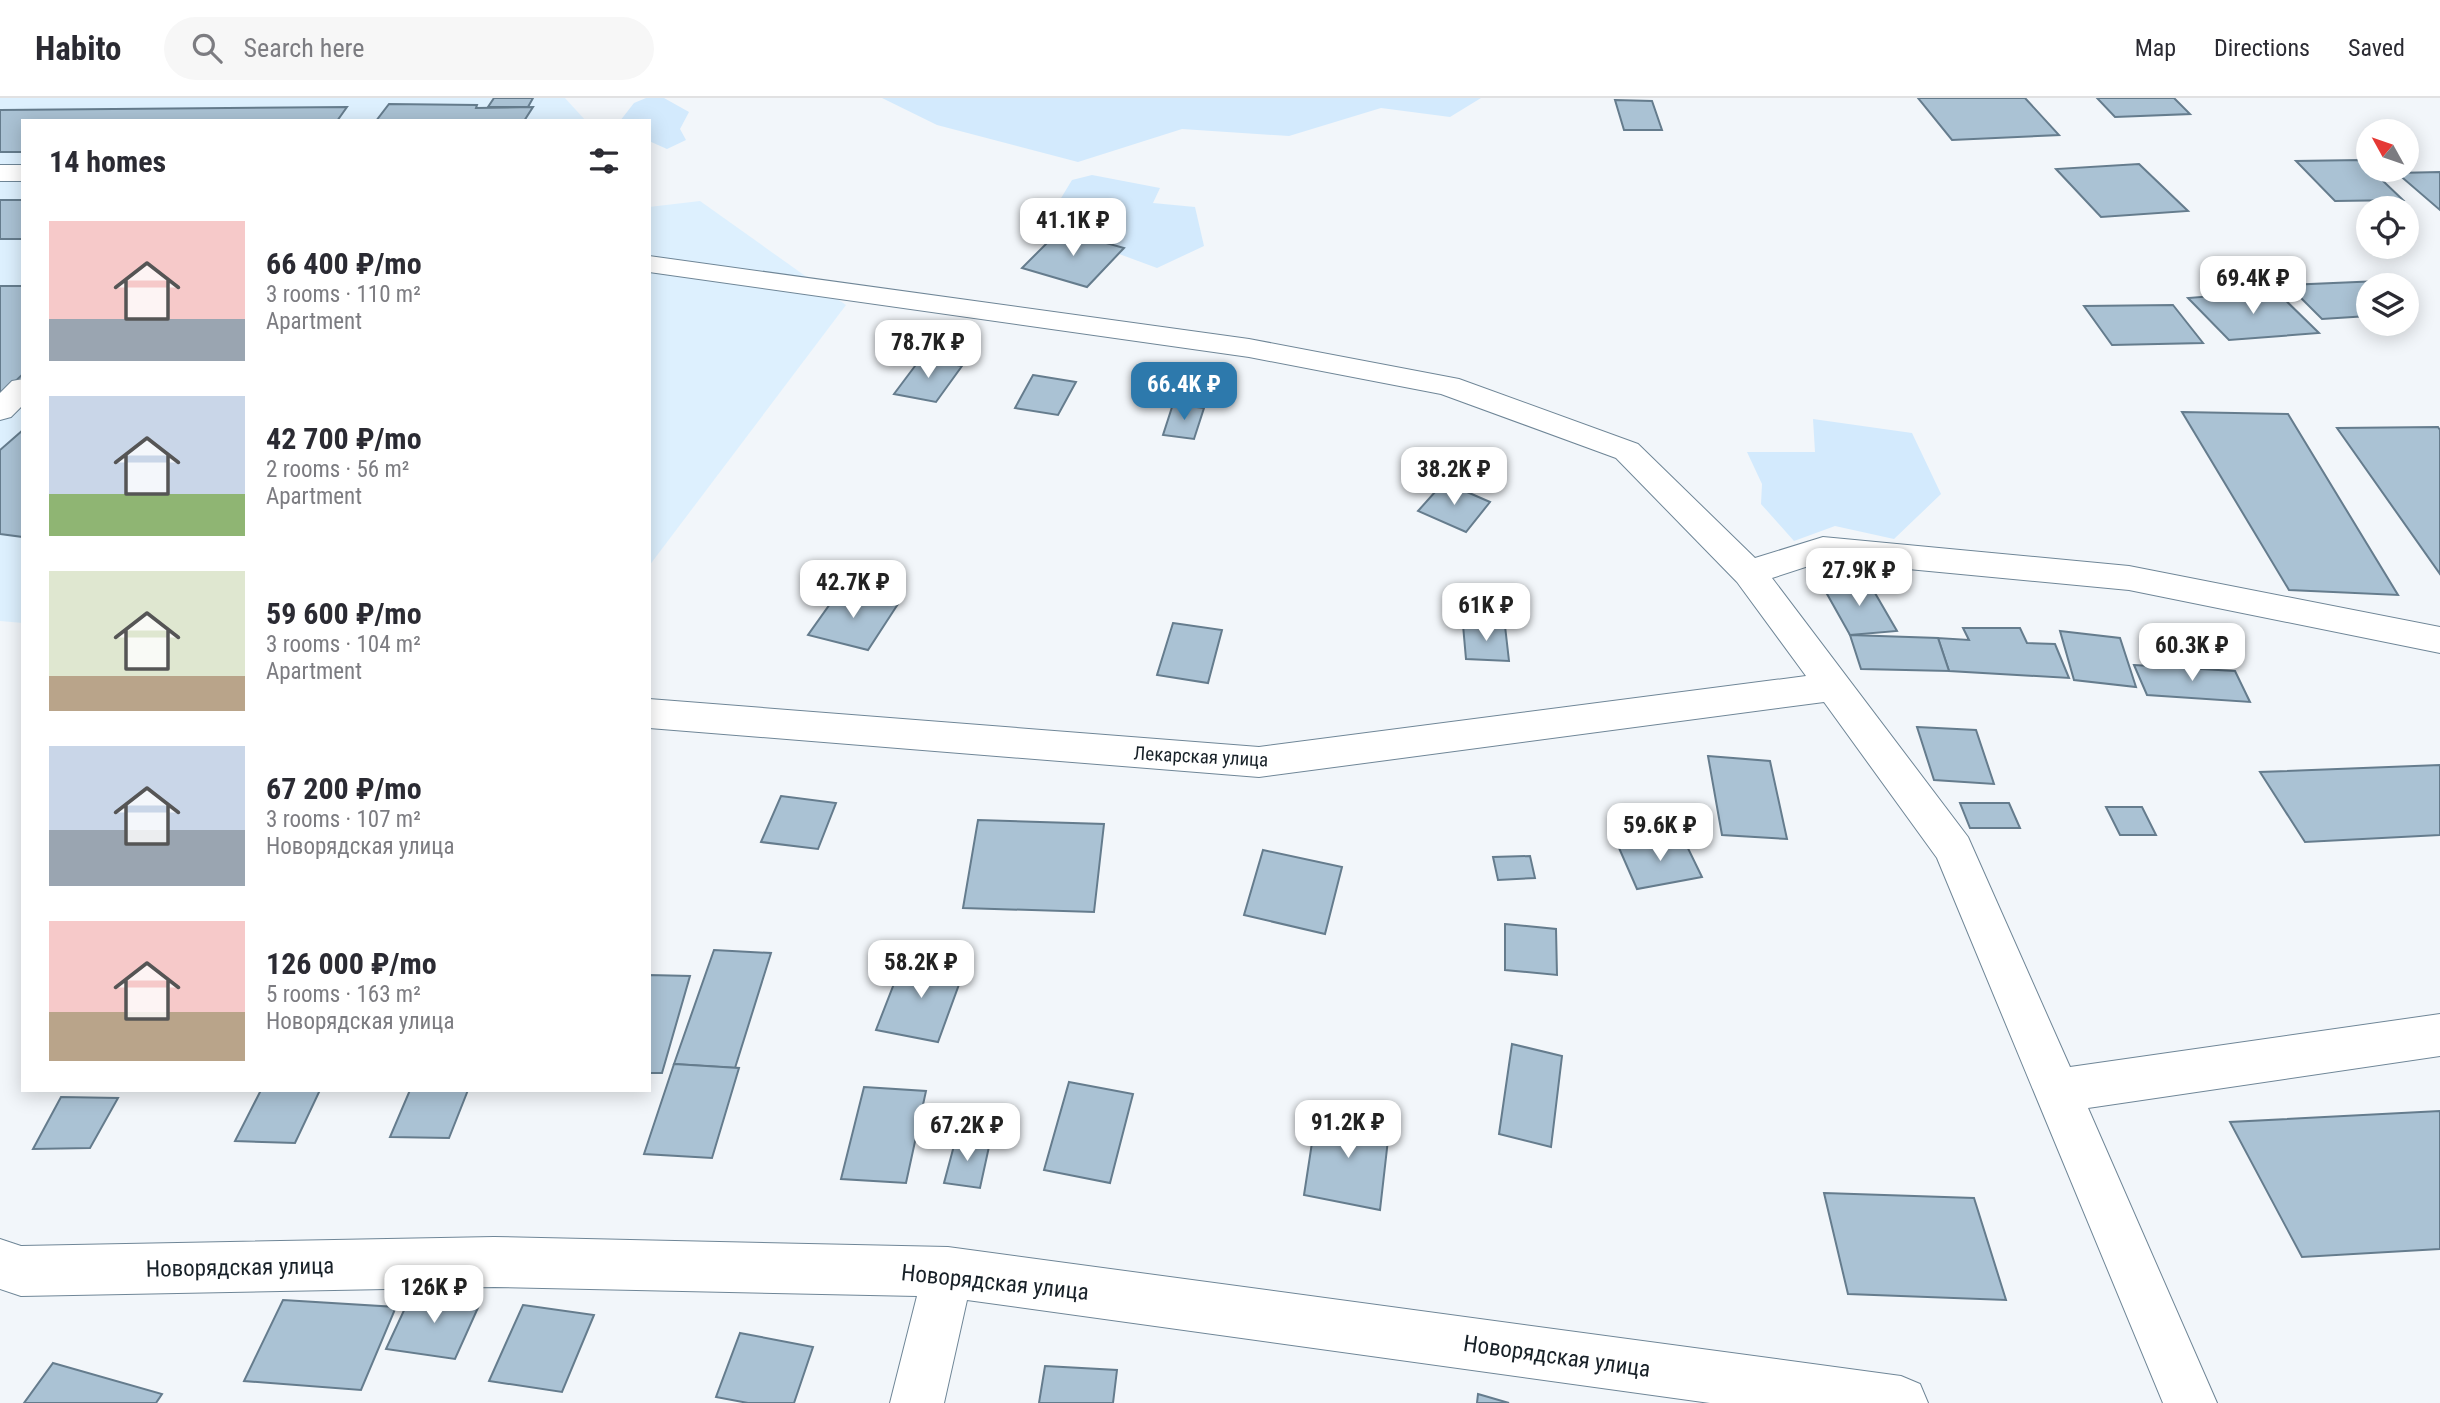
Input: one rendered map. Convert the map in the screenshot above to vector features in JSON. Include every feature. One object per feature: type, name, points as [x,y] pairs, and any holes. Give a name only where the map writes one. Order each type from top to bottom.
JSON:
[{"type":"street","points":[[0,173],[21,173]]},
{"type":"street","points":[[651,264],[1249,348],[1448,386],[1627,451],[1749,573],[1954,849],[2190,1403]]},
{"type":"street","points":[[0,410],[21,390]]},
{"type":"street","points":[[1749,573],[1823,549],[2116,577],[2440,639]]},
{"type":"street","name":"Лекарская улица","points":[[651,713],[1259,762],[1833,687]]},
{"type":"street","points":[[2057,1091],[2440,1035]]},
{"type":"street","name":"Новорядская улица","points":[[7,1275],[494,1262],[948,1272],[1901,1403]]},
{"type":"street","points":[[917,1403],[948,1272]]},
{"type":"shaded area","points":[[0,98],[565,98],[584,119],[21,119],[21,623],[0,621]]},
{"type":"shaded area","points":[[646,98],[664,98],[689,112],[680,129],[686,140],[667,149],[651,142],[651,119],[622,119],[634,103]]},
{"type":"shaded area","points":[[882,98],[1481,98],[1450,117],[1381,108],[1289,136],[1182,129],[1078,162],[937,125]]},
{"type":"shaded area","points":[[1092,175],[1160,188],[1153,203],[1195,207],[1204,246],[1157,268],[1076,238],[1106,217],[1049,218],[1072,180]]},
{"type":"shaded area","points":[[700,201],[846,305],[651,563],[651,207]]},
{"type":"shaded area","points":[[1813,419],[1912,433],[1941,494],[1894,539],[1835,526],[1794,541],[1761,504],[1762,484],[1747,452],[1815,452]]},
{"type":"building","points":[[494,98],[533,98],[528,107],[488,107]]},
{"type":"building","points":[[1918,98],[2025,98],[2059,135],[1952,140]]},
{"type":"building","points":[[2097,98],[2174,98],[2190,114],[2115,117]]},
{"type":"building","points":[[1615,100],[1652,101],[1662,130],[1624,130]]},
{"type":"building","points":[[389,104],[477,105],[476,108],[533,107],[525,119],[378,119]]},
{"type":"building","points":[[347,107],[338,119],[21,119],[21,152],[0,152],[0,110]]},
{"type":"building","points":[[2356,160],[2356,182],[2384,182],[2399,196],[2356,196],[2356,201],[2335,201],[2296,161]]},
{"type":"building","points":[[2139,164],[2188,211],[2101,217],[2056,169]]},
{"type":"building","points":[[2419,172],[2440,172],[2440,210],[2407,182],[2419,182]]},
{"type":"building","points":[[0,200],[21,200],[21,239],[0,239]]},
{"type":"building","points":[[1060,230],[1124,248],[1087,287],[1022,268]]},
{"type":"building","points":[[2356,282],[2356,317],[2322,319],[2288,285]]},
{"type":"building","points":[[0,286],[21,286],[21,376],[4,392],[0,392]]},
{"type":"building","points":[[2276,291],[2319,333],[2229,340],[2188,298]]},
{"type":"building","points":[[2173,305],[2203,343],[2112,345],[2084,306]]},
{"type":"building","points":[[921,358],[962,366],[936,402],[894,394]]},
{"type":"building","points":[[1033,375],[1076,382],[1058,415],[1015,408]]},
{"type":"building","points":[[1173,404],[1204,408],[1194,439],[1163,435]]},
{"type":"building","points":[[2182,412],[2288,414],[2398,595],[2289,590]]},
{"type":"building","points":[[2438,427],[2440,430],[2440,574],[2337,428]]},
{"type":"building","points":[[21,432],[21,537],[0,534],[0,450]]},
{"type":"building","points":[[1444,482],[1490,502],[1466,532],[1418,511]]},
{"type":"building","points":[[1868,581],[1897,631],[1850,635],[1822,585]]},
{"type":"building","points":[[840,590],[898,604],[868,650],[808,635]]},
{"type":"building","points":[[1173,623],[1222,630],[1208,683],[1157,675]]},
{"type":"building","points":[[1463,625],[1505,626],[1509,661],[1466,659]]},
{"type":"building","points":[[1963,628],[2020,628],[2027,643],[2055,644],[2069,678],[1949,671],[1938,638],[1969,640]]},
{"type":"building","points":[[2060,631],[2120,638],[2136,687],[2074,680]]},
{"type":"building","points":[[1850,635],[1938,638],[1949,671],[1861,669]]},
{"type":"building","points":[[2134,665],[2235,671],[2250,702],[2147,695]]},
{"type":"building","points":[[1917,727],[1976,730],[1994,784],[1934,780]]},
{"type":"building","points":[[1708,756],[1770,761],[1787,839],[1722,835]]},
{"type":"building","points":[[2440,765],[2440,835],[2305,842],[2260,772]]},
{"type":"building","points":[[781,796],[836,803],[818,849],[761,842]]},
{"type":"building","points":[[1960,803],[2009,803],[2020,828],[1970,828]]},
{"type":"building","points":[[2106,807],[2142,807],[2156,835],[2120,835]]},
{"type":"building","points":[[978,820],[1104,824],[1094,912],[963,908]]},
{"type":"building","points":[[1682,836],[1702,877],[1637,889],[1619,848]]},
{"type":"building","points":[[1263,850],[1342,867],[1325,934],[1244,915]]},
{"type":"building","points":[[1530,856],[1535,878],[1498,880],[1493,857]]},
{"type":"building","points":[[1505,924],[1556,929],[1557,975],[1505,970]]},
{"type":"building","points":[[714,950],[771,953],[735,1068],[674,1064]]},
{"type":"building","points":[[904,958],[965,968],[938,1042],[876,1030]]},
{"type":"building","points":[[651,975],[690,976],[662,1073],[651,1073]]},
{"type":"building","points":[[1512,1044],[1562,1056],[1551,1147],[1499,1134]]},
{"type":"building","points":[[674,1064],[739,1068],[712,1158],[644,1154]]},
{"type":"building","points":[[1069,1082],[1133,1094],[1110,1183],[1044,1170]]},
{"type":"building","points":[[864,1087],[926,1091],[906,1183],[841,1179]]},
{"type":"building","points":[[260,1092],[319,1092],[295,1143],[235,1141]]},
{"type":"building","points":[[409,1092],[467,1092],[449,1138],[390,1137]]},
{"type":"building","points":[[61,1097],[118,1098],[90,1148],[33,1149]]},
{"type":"building","points":[[1317,1110],[1390,1122],[1380,1210],[1304,1195]]},
{"type":"building","points":[[2440,1111],[2440,1249],[2302,1257],[2230,1122]]},
{"type":"building","points":[[956,1138],[990,1142],[980,1188],[944,1183]]},
{"type":"building","points":[[1824,1193],[1974,1198],[2006,1300],[1848,1294]]},
{"type":"building","points":[[413,1291],[481,1301],[455,1359],[386,1349]]},
{"type":"building","points":[[283,1300],[396,1307],[361,1390],[244,1381]]},
{"type":"building","points":[[523,1305],[594,1315],[562,1392],[489,1381]]},
{"type":"building","points":[[740,1333],[813,1347],[794,1403],[748,1403],[716,1397]]},
{"type":"building","points":[[53,1363],[162,1394],[156,1403],[24,1403]]},
{"type":"building","points":[[1045,1366],[1117,1370],[1113,1403],[1039,1403]]},
{"type":"building","points":[[1478,1394],[1509,1403],[1477,1403]]}]
